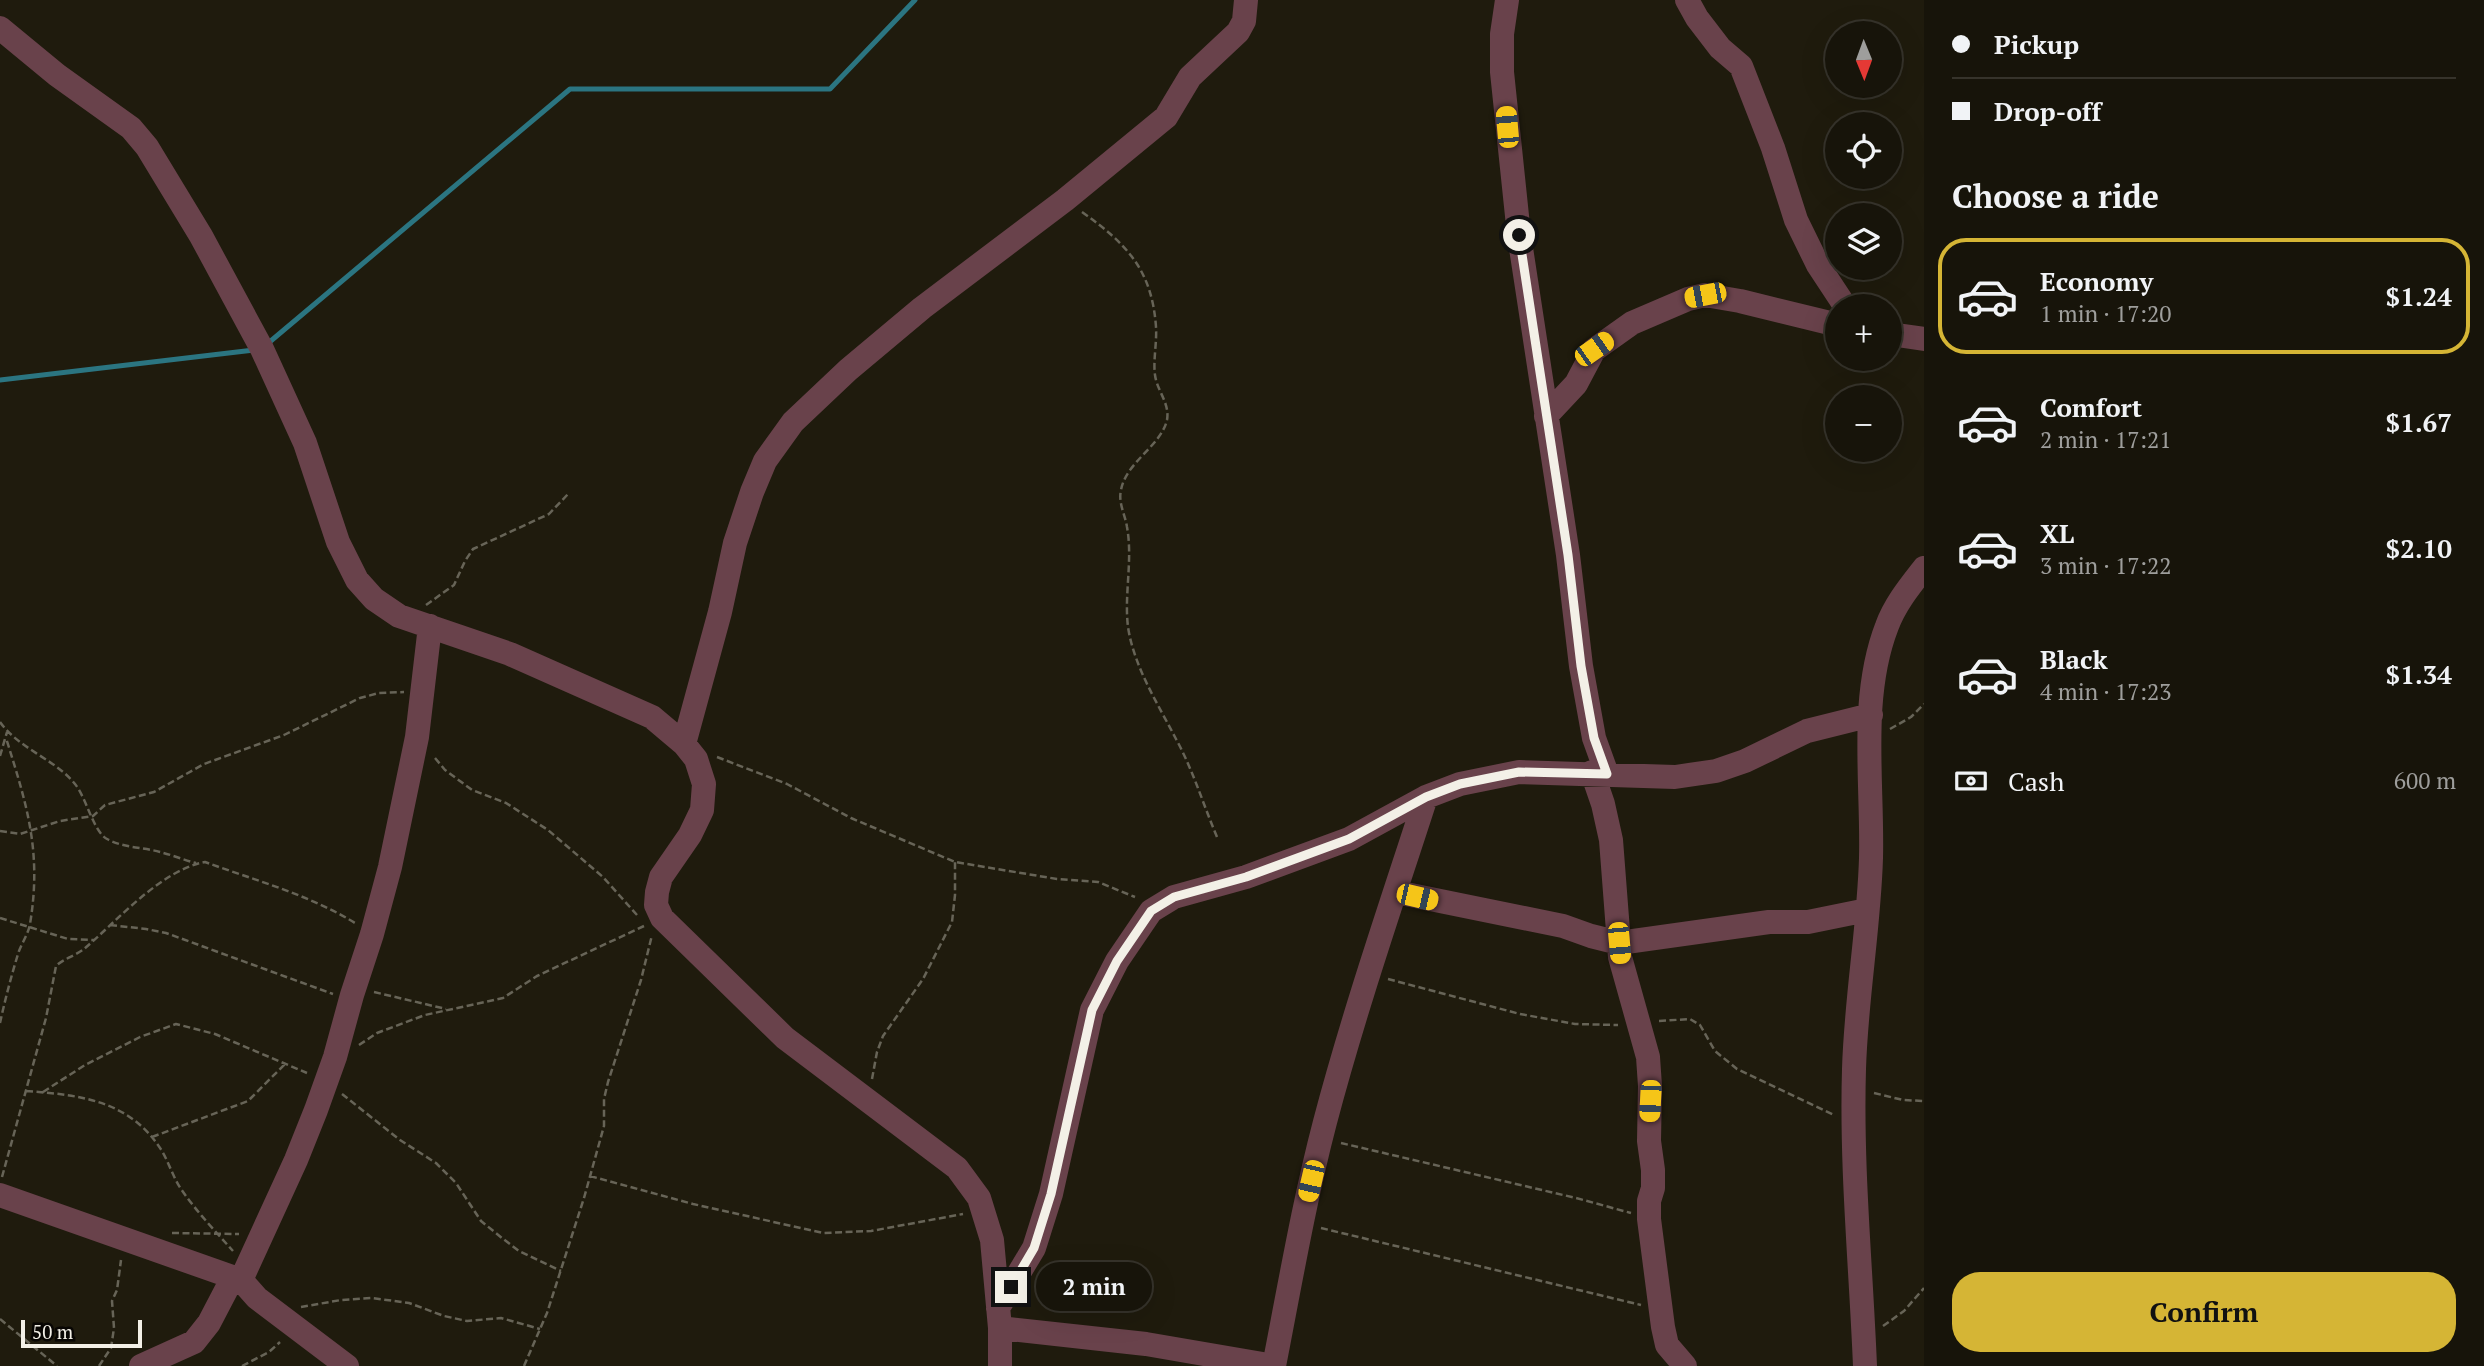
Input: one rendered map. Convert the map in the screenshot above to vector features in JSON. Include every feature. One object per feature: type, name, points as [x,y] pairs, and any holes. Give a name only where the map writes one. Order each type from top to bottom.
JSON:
[{"type":"street","points":[[686,746],[735,543],[765,461],[793,422],[848,370],[922,308],[1065,200],[1167,117],[1190,78],[1238,32],[1244,21],[1245,0]]},
{"type":"street","points":[[1507,0],[1502,34],[1507,127],[1519,235],[1568,555],[1581,666],[1611,840],[1620,957],[1648,1057],[1649,1141],[1653,1170],[1649,1219],[1661,1310],[1667,1345],[1685,1366]]},
{"type":"street","points":[[1687,0],[1720,48],[1741,66],[1755,98],[1796,220],[1818,265],[1837,294]]},
{"type":"street","points":[[0,28],[57,75],[131,128],[148,146],[201,236],[262,349],[305,443],[338,542],[358,580],[373,599],[406,618],[510,654],[652,718],[686,746],[696,759],[704,784],[702,810],[690,835],[662,877],[657,892],[656,905],[659,912],[672,928],[785,1038],[957,1168],[979,1198],[992,1240],[1000,1366]]},
{"type":"street","points":[[1545,416],[1582,376],[1587,359],[1594,349],[1632,323],[1688,299],[1705,295],[1825,322]]},
{"type":"street","points":[[1902,336],[1924,339]]},
{"type":"street","points":[[1865,1366],[1855,1203],[1854,1088],[1858,997],[1871,857],[1871,715],[1877,662],[1887,626],[1903,594],[1924,568]]},
{"type":"street","points":[[141,1366],[194,1342],[209,1323],[237,1279],[296,1160],[326,1081],[390,867],[417,737],[430,626]]},
{"type":"street","points":[[999,1318],[1034,1248],[1051,1194],[1092,1010],[1117,961],[1151,911],[1174,897],[1246,877],[1349,839],[1426,797],[1460,784],[1519,772],[1675,777],[1716,771],[1745,761],[1807,731],[1871,715]]},
{"type":"street","points":[[999,1318],[1074,1335],[1146,1344],[1274,1366],[1301,1224],[1321,1138],[1426,797]]},
{"type":"street","points":[[1396,892],[1563,926],[1619,943],[1769,922],[1808,922],[1867,910]]},
{"type":"street","points":[[0,1195],[237,1279],[257,1298],[346,1366]]},
{"type":"path","points":[[1065,200],[1103,227],[1131,254],[1145,276],[1152,300],[1157,353],[1154,370],[1166,405],[1167,420],[1161,435],[1138,459],[1121,488],[1120,500],[1129,552],[1128,626],[1133,650],[1186,760],[1217,837]]},
{"type":"path","points":[[406,618],[450,589],[474,549],[549,514],[569,493]]},
{"type":"path","points":[[0,831],[20,834],[60,821],[93,816],[105,805],[154,792],[204,764],[284,735],[360,698],[379,693],[422,691]]},
{"type":"path","points":[[1870,740],[1911,717],[1924,704]]},
{"type":"path","points":[[0,722],[7,731],[73,781],[85,797],[100,834],[109,840],[196,863],[205,862],[340,914],[372,934]]},
{"type":"path","points":[[0,756],[7,731]]},
{"type":"path","points":[[355,1048],[377,1033],[425,1015],[503,998],[537,976],[629,931],[650,924],[629,907],[603,877],[548,830],[506,803],[472,790],[445,770],[417,737]]},
{"type":"path","points":[[0,1023],[19,952],[29,927],[35,864],[33,830],[6,738]]},
{"type":"path","points":[[686,746],[787,784],[851,818],[955,862],[1057,879],[1098,882],[1132,895],[1151,911]]},
{"type":"path","points":[[868,1102],[877,1052],[883,1036],[923,979],[952,922],[955,862]]},
{"type":"path","points":[[0,1184],[54,986],[56,966],[81,951],[147,892],[196,863]]},
{"type":"path","points":[[0,918],[68,939],[94,940]]},
{"type":"path","points":[[110,925],[166,933],[352,994],[449,1010]]},
{"type":"path","points":[[524,1366],[561,1271],[590,1175],[604,1126],[604,1099],[608,1082],[641,980],[655,925],[672,928]]},
{"type":"path","points":[[1370,974],[1520,1014],[1575,1024],[1640,1025],[1672,1019],[1690,1019],[1700,1025],[1720,1058],[1737,1069],[1834,1114],[1838,1122]]},
{"type":"path","points":[[43,1092],[85,1065],[140,1037],[176,1024],[215,1034],[326,1081],[400,1140],[436,1163],[456,1183],[481,1221],[502,1238],[519,1251],[561,1271]]},
{"type":"path","points":[[151,1137],[248,1101],[285,1064]]},
{"type":"path","points":[[1854,1088],[1903,1100],[1924,1101]]},
{"type":"path","points":[[26,1091],[66,1094],[96,1101],[137,1121],[162,1152],[183,1192],[219,1235]]},
{"type":"path","points":[[1321,1138],[1576,1198],[1649,1219]]},
{"type":"path","points":[[590,1175],[693,1204],[823,1233],[871,1231],[983,1211]]},
{"type":"path","points":[[1301,1224],[1661,1310]]},
{"type":"path","points":[[168,1232],[219,1235],[248,1233],[265,1226]]},
{"type":"path","points":[[99,1366],[111,1348],[114,1328],[112,1301],[117,1290],[124,1240]]},
{"type":"path","points":[[1863,1334],[1888,1324],[1904,1311],[1924,1288]]},
{"type":"path","points":[[273,1309],[372,1298],[409,1303],[467,1321],[501,1318],[540,1328]]},
{"type":"path","points":[[0,1319],[57,1366]]},
{"type":"path","points":[[242,1366],[269,1352],[297,1327]]},
{"type":"waterway","points":[[266,345],[570,89],[830,89],[915,0]]},
{"type":"waterway","points":[[0,380],[254,350]]},
{"type":"route","points":[[1011,1287],[1034,1248],[1051,1194],[1092,1010],[1117,961],[1151,911],[1174,897],[1246,877],[1349,839],[1426,797],[1460,784],[1519,772],[1607,774],[1594,738],[1581,666],[1568,555],[1519,235]]}]
